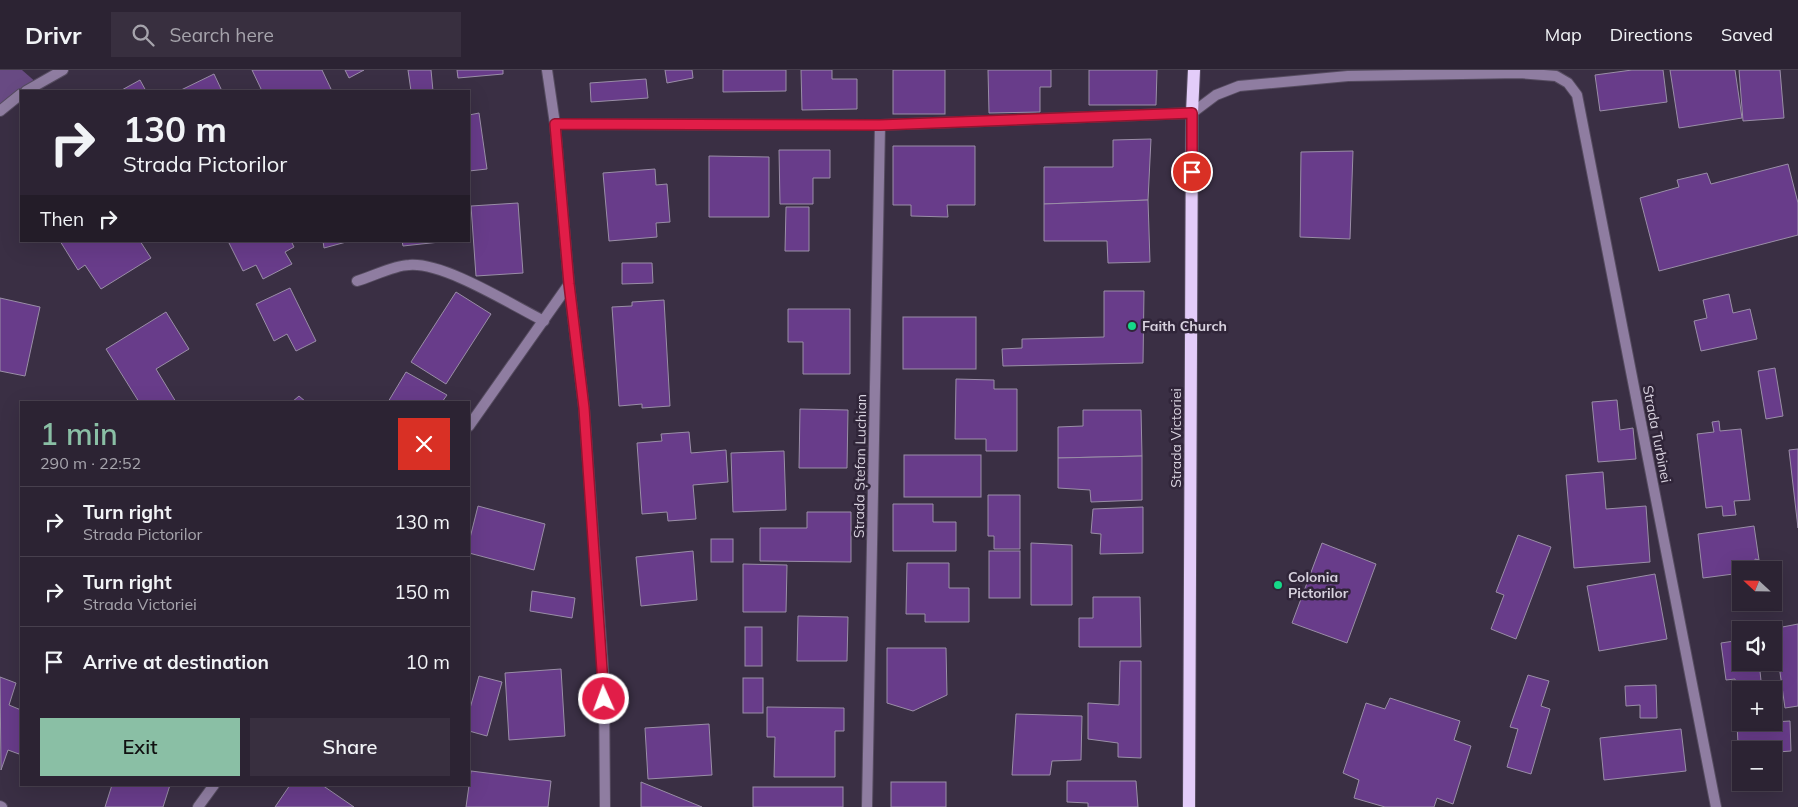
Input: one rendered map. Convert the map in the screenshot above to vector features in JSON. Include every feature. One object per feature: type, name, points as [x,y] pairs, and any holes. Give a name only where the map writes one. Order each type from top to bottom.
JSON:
[{"type":"main road","name":"Strada Victoriei","points":[[1190,807],[1192,113],[1194,70]]},
{"type":"street","points":[[28,90],[63,70]]},
{"type":"street","points":[[548,70],[555,124],[569,284],[584,408],[603,671],[605,807]]},
{"type":"street","points":[[555,124],[880,125],[1192,113],[1216,95],[1238,86],[1348,73]]},
{"type":"street","name":"Strada Turbinei","points":[[1348,73],[1519,73],[1556,76],[1568,84],[1577,95],[1716,807]]},
{"type":"street","points":[[0,111],[20,95]]},
{"type":"street","name":"Strada Ștefan Luchian","points":[[867,807],[880,125]]},
{"type":"street","points":[[357,281],[408,264],[430,266],[455,275],[544,321]]},
{"type":"street","points":[[470,425],[569,284]]},
{"type":"street","points":[[198,807],[213,786]]},
{"type":"shaded area","points":[[0,70],[22,70],[38,84],[30,90],[20,90],[20,97],[0,111]]},
{"type":"building","points":[[252,70],[322,70],[331,89],[329,90],[262,90]]},
{"type":"building","points":[[345,70],[364,70],[349,78]]},
{"type":"building","points":[[408,70],[431,70],[433,90],[411,90]]},
{"type":"building","points":[[457,70],[503,70],[503,74],[458,78]]},
{"type":"building","points":[[665,70],[692,70],[693,78],[667,83]]},
{"type":"building","points":[[723,70],[786,70],[786,91],[723,92]]},
{"type":"building","points":[[801,70],[832,70],[832,79],[857,79],[857,109],[802,110]]},
{"type":"building","points":[[893,70],[945,70],[945,114],[893,114]]},
{"type":"building","points":[[988,70],[1051,70],[1051,87],[1040,87],[1040,112],[989,113]]},
{"type":"building","points":[[1089,70],[1157,70],[1156,105],[1089,105]]},
{"type":"building","points":[[1632,70],[1663,70],[1667,102],[1600,111],[1595,75]]},
{"type":"building","points":[[1670,70],[1735,70],[1742,118],[1679,128]]},
{"type":"building","points":[[1739,70],[1780,70],[1784,118],[1743,121]]},
{"type":"building","points":[[214,74],[222,90],[181,90]]},
{"type":"building","points":[[646,79],[648,98],[591,102],[590,83]]},
{"type":"building","points":[[140,80],[145,90],[122,90]]},
{"type":"building","points":[[479,113],[487,169],[470,171],[470,115]]},
{"type":"building","points":[[1151,139],[1148,200],[1044,204],[1044,167],[1113,167],[1113,140]]},
{"type":"building","points":[[893,146],[975,146],[975,205],[947,205],[948,217],[911,216],[911,205],[893,205]]},
{"type":"building","points":[[779,150],[830,150],[830,178],[813,178],[813,204],[780,204]]},
{"type":"building","points":[[1353,151],[1350,239],[1300,237],[1301,152]]},
{"type":"building","points":[[709,156],[769,157],[769,217],[709,217]]},
{"type":"building","points":[[1788,164],[1798,203],[1798,235],[1659,271],[1640,198],[1679,187],[1677,180],[1707,173],[1711,184]]},
{"type":"building","points":[[655,169],[656,185],[667,184],[670,222],[656,223],[657,237],[609,241],[603,173]]},
{"type":"building","points":[[1148,200],[1150,262],[1108,263],[1107,241],[1044,241],[1044,204]]},
{"type":"building","points":[[518,203],[523,273],[476,276],[471,206]]},
{"type":"building","points":[[786,207],[809,207],[809,251],[785,251]]},
{"type":"building","points":[[61,242],[141,242],[151,258],[101,289],[85,265],[78,270]]},
{"type":"building","points":[[228,242],[292,242],[294,247],[285,252],[292,264],[263,279],[256,265],[243,271]]},
{"type":"building","points":[[323,242],[346,242],[324,248]]},
{"type":"building","points":[[402,242],[440,242],[403,246]]},
{"type":"building","points":[[622,263],[652,263],[653,283],[622,284]]},
{"type":"building","points":[[290,288],[316,341],[296,351],[287,334],[274,341],[256,304]]},
{"type":"building","points":[[1104,291],[1144,291],[1143,363],[1003,366],[1002,349],[1022,348],[1022,339],[1104,337]]},
{"type":"building","points":[[456,292],[491,314],[446,384],[411,362]]},
{"type":"building","points":[[1729,294],[1733,313],[1750,309],[1757,339],[1701,351],[1694,321],[1707,318],[1703,300]]},
{"type":"building","points":[[0,298],[40,307],[25,376],[0,371]]},
{"type":"building","points":[[664,300],[670,406],[642,408],[642,404],[619,406],[612,307],[632,306],[632,302]]},
{"type":"building","points":[[788,309],[850,309],[850,374],[803,374],[803,342],[788,342]]},
{"type":"building","points":[[166,312],[189,349],[156,369],[175,401],[138,401],[106,349]]},
{"type":"building","points":[[903,317],[976,317],[976,369],[903,369]]},
{"type":"building","points":[[1775,368],[1783,416],[1766,419],[1758,371]]},
{"type":"building","points":[[406,372],[447,395],[443,401],[389,401]]},
{"type":"building","points":[[956,379],[994,380],[994,389],[1017,389],[1017,451],[986,451],[986,439],[955,439]]},
{"type":"building","points":[[299,396],[305,401],[293,401]]},
{"type":"building","points":[[1617,400],[1620,430],[1633,428],[1636,459],[1598,462],[1592,402]]},
{"type":"building","points":[[800,409],[848,410],[847,468],[799,468]]},
{"type":"building","points":[[1083,410],[1141,410],[1142,456],[1058,458],[1058,427],[1083,426]]},
{"type":"building","points":[[1719,421],[1720,431],[1741,429],[1750,500],[1734,501],[1736,515],[1723,516],[1722,506],[1706,508],[1697,434],[1714,432],[1712,422]]},
{"type":"building","points":[[689,432],[691,453],[726,450],[728,482],[693,485],[696,519],[668,521],[667,512],[642,514],[637,443],[662,441],[661,434]]},
{"type":"building","points":[[1798,449],[1798,528],[1789,450]]},
{"type":"building","points":[[784,451],[786,510],[733,512],[731,453]]},
{"type":"building","points":[[904,455],[981,455],[981,497],[904,497]]},
{"type":"building","points":[[1142,456],[1142,500],[1091,502],[1090,490],[1058,488],[1058,458]]},
{"type":"building","points":[[1603,472],[1606,509],[1646,506],[1650,562],[1574,568],[1566,475]]},
{"type":"building","points":[[988,495],[1020,495],[1020,549],[994,549],[994,536],[988,536]]},
{"type":"building","points":[[893,504],[933,504],[933,522],[956,522],[956,551],[893,551]]},
{"type":"building","points":[[478,506],[545,524],[534,570],[470,553],[470,538]]},
{"type":"building","points":[[1143,507],[1143,553],[1100,554],[1101,534],[1091,533],[1093,509]]},
{"type":"building","points":[[807,512],[851,512],[851,562],[760,561],[760,528],[807,528]]},
{"type":"building","points":[[1754,526],[1759,560],[1732,561],[1732,574],[1703,578],[1698,534]]},
{"type":"building","points":[[1518,535],[1551,547],[1516,639],[1491,629],[1504,595],[1496,592]]},
{"type":"building","points":[[711,539],[733,539],[733,562],[711,562]]},
{"type":"building","points":[[1031,543],[1072,545],[1072,605],[1031,605]]},
{"type":"building","points":[[1322,543],[1376,564],[1347,643],[1292,623]]},
{"type":"building","points":[[693,551],[697,600],[641,606],[636,557]]},
{"type":"building","points":[[989,551],[1020,551],[1020,598],[989,598]]},
{"type":"building","points":[[907,563],[949,563],[949,588],[969,588],[969,622],[925,622],[925,614],[906,614]]},
{"type":"building","points":[[743,564],[787,565],[786,612],[743,612]]},
{"type":"building","points":[[1655,574],[1667,639],[1599,651],[1587,586]]},
{"type":"building","points":[[532,591],[575,598],[572,618],[530,611]]},
{"type":"building","points":[[1093,597],[1140,597],[1141,647],[1079,647],[1079,618],[1093,618]]},
{"type":"building","points":[[798,616],[848,617],[847,661],[797,661]]},
{"type":"building","points":[[1798,624],[1798,706],[1785,708],[1780,671],[1782,671],[1782,627]]},
{"type":"building","points":[[745,627],[762,627],[762,666],[745,666]]},
{"type":"building","points":[[1732,641],[1732,671],[1760,671],[1761,681],[1726,680],[1721,643]]},
{"type":"building","points":[[887,648],[946,648],[947,695],[913,711],[887,703]]},
{"type":"building","points":[[1120,661],[1141,661],[1141,758],[1118,757],[1118,743],[1088,739],[1088,703],[1119,705]]},
{"type":"building","points":[[561,669],[565,736],[509,740],[505,673]]},
{"type":"building","points":[[1528,675],[1549,681],[1541,706],[1550,709],[1531,774],[1507,767],[1518,729],[1510,727]]},
{"type":"building","points":[[479,676],[502,682],[487,736],[470,731],[470,708]]},
{"type":"building","points":[[0,677],[16,683],[9,705],[20,710],[19,754],[8,750],[1,770]]},
{"type":"building","points":[[743,678],[763,678],[763,713],[743,713]]},
{"type":"building","points":[[1656,685],[1657,718],[1640,718],[1640,705],[1626,706],[1625,686]]},
{"type":"building","points":[[1390,698],[1460,721],[1454,740],[1471,746],[1453,804],[1437,798],[1434,807],[1385,807],[1354,798],[1359,780],[1343,773],[1366,703],[1385,709]]},
{"type":"building","points":[[767,707],[844,708],[844,731],[835,731],[835,777],[774,777],[775,737],[767,737]]},
{"type":"building","points":[[1016,714],[1082,716],[1081,760],[1052,761],[1050,775],[1012,775]]},
{"type":"building","points":[[1782,721],[1790,721],[1791,751],[1782,752],[1782,741],[1738,741],[1737,731],[1782,731]]},
{"type":"building","points":[[709,724],[712,775],[648,779],[645,728]]},
{"type":"building","points":[[1681,729],[1686,771],[1604,780],[1600,738]]},
{"type":"building","points":[[471,771],[551,781],[548,807],[466,807]]},
{"type":"building","points":[[1067,781],[1136,781],[1138,807],[1088,807],[1088,803],[1067,802]]},
{"type":"building","points":[[641,782],[702,807],[641,807]]},
{"type":"building","points":[[891,782],[946,782],[946,807],[891,807]]},
{"type":"building","points":[[112,786],[170,786],[163,807],[105,807]]},
{"type":"building","points":[[289,786],[323,786],[354,807],[275,807]]},
{"type":"building","points":[[753,787],[843,787],[843,807],[753,807]]},
{"type":"place","name":"Faith Church","points":[[1132,326]]},
{"type":"place","name":"Colonia Pictorilor","points":[[1278,585]]},
{"type":"route","points":[[604,699],[584,408],[569,284],[555,124],[880,125],[1192,113],[1192,172]]}]
